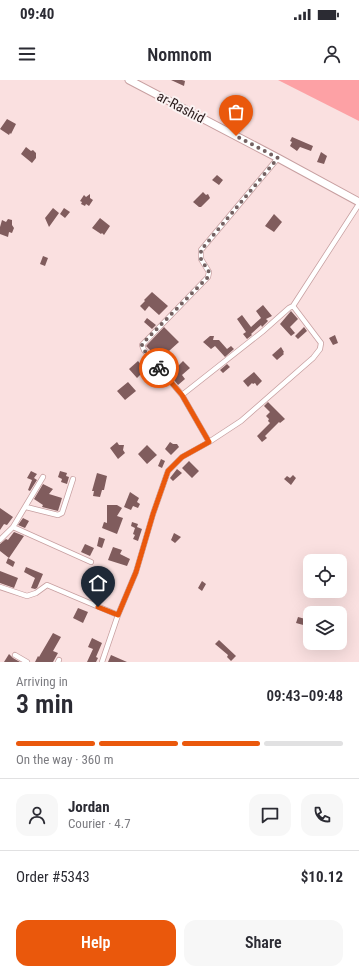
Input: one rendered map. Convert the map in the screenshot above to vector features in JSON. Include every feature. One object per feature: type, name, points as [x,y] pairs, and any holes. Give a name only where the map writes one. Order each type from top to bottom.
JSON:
[{"type":"main road","name":"ar-Rashid","points":[[129,80],[278,158],[359,203]]},
{"type":"street","points":[[209,442],[182,395],[144,350],[142,345],[208,277],[209,272],[201,259],[201,250],[278,158]]},
{"type":"street","points":[[182,395],[293,306],[359,203]]},
{"type":"street","points":[[102,662],[118,615],[136,572],[153,514],[168,471],[182,457],[209,442],[241,421],[313,358],[320,349],[321,342],[293,306]]},
{"type":"street","points":[[0,540],[13,527],[43,477]]},
{"type":"street","points":[[26,507],[58,515],[62,513],[73,479]]},
{"type":"street","points":[[13,527],[91,562]]},
{"type":"street","points":[[0,587],[27,596],[36,593],[47,585],[118,615]]},
{"type":"street","points":[[15,655],[26,662]]},
{"type":"shaded area","points":[[278,80],[359,80],[359,121]]},
{"type":"building","points":[[171,80],[185,81],[184,86]]},
{"type":"building","points":[[7,119],[16,124],[9,135],[0,129]]},
{"type":"building","points":[[292,137],[313,146],[311,151],[300,147],[297,151],[290,146]]},
{"type":"building","points":[[26,147],[36,153],[36,158],[32,163],[21,154]]},
{"type":"building","points":[[321,152],[327,156],[324,164],[317,162]]},
{"type":"building","points":[[217,175],[223,180],[219,185],[212,180]]},
{"type":"building","points":[[203,192],[206,195],[208,194],[210,198],[201,207],[199,207],[193,202]]},
{"type":"building","points":[[90,194],[90,198],[93,200],[89,206],[86,204],[85,206],[81,204],[82,202],[80,201],[84,195],[86,197]]},
{"type":"building","points":[[53,208],[59,213],[49,227],[45,218]]},
{"type":"building","points":[[64,208],[70,212],[65,218],[60,214]]},
{"type":"building","points":[[274,214],[282,222],[274,232],[265,226]]},
{"type":"building","points":[[100,218],[110,226],[104,235],[92,228]]},
{"type":"building","points":[[8,219],[12,220],[12,225],[14,228],[12,233],[9,232],[8,237],[0,234],[0,227],[2,220],[6,222]]},
{"type":"building","points":[[43,256],[48,258],[45,266],[40,264]]},
{"type":"building","points":[[152,292],[168,306],[159,315],[149,306],[145,311],[140,306]]},
{"type":"building","points":[[263,305],[272,316],[266,319],[268,321],[262,327],[261,325],[247,339],[243,334],[246,332],[237,319],[242,315],[251,327],[261,318],[256,311]]},
{"type":"building","points":[[291,311],[298,319],[290,327],[295,333],[291,336],[280,324]]},
{"type":"building","points":[[147,318],[156,325],[152,329],[144,322]]},
{"type":"building","points":[[164,327],[179,342],[169,351],[174,357],[169,361],[175,369],[183,361],[190,368],[182,375],[185,379],[178,385],[166,370],[168,368],[146,346]]},
{"type":"building","points":[[304,327],[307,331],[298,339],[295,336]]},
{"type":"building","points":[[335,335],[338,343],[333,345],[329,338]]},
{"type":"building","points":[[210,336],[214,336],[213,340],[219,340],[227,349],[231,346],[234,349],[225,357],[215,346],[211,349],[203,342]]},
{"type":"building","points":[[281,347],[284,354],[277,360],[272,355]]},
{"type":"building","points":[[138,361],[149,375],[146,378],[142,373],[137,378],[129,369]]},
{"type":"building","points":[[227,364],[230,367],[223,373],[220,370]]},
{"type":"building","points":[[254,372],[262,381],[257,386],[255,383],[252,383],[248,387],[243,381]]},
{"type":"building","points":[[128,382],[136,391],[125,400],[117,391]]},
{"type":"building","points":[[268,402],[285,419],[280,423],[279,422],[265,436],[267,438],[262,442],[257,436],[270,423],[266,416],[270,412],[264,406]]},
{"type":"building","points":[[117,442],[119,445],[124,445],[123,450],[125,453],[118,459],[110,448]]},
{"type":"building","points":[[170,442],[177,444],[179,447],[171,455],[165,449]]},
{"type":"building","points":[[147,445],[157,455],[147,464],[138,454]]},
{"type":"building","points":[[161,459],[165,461],[162,468],[158,466]]},
{"type":"building","points":[[189,461],[199,471],[192,478],[182,468]]},
{"type":"building","points":[[177,469],[182,473],[173,481],[170,478]]},
{"type":"building","points":[[31,471],[37,474],[34,478],[37,480],[30,491],[28,490],[32,480],[27,478]]},
{"type":"building","points":[[60,471],[67,473],[66,476],[69,477],[67,484],[61,482],[62,479],[58,477]]},
{"type":"building","points":[[97,473],[107,476],[104,490],[102,490],[100,497],[93,496],[94,491],[92,491]]},
{"type":"building","points":[[293,475],[296,478],[291,485],[284,479],[287,476],[290,478]]},
{"type":"building","points":[[43,484],[53,489],[49,494],[62,498],[58,511],[42,507],[43,505],[34,499]]},
{"type":"building","points":[[130,492],[139,498],[137,502],[140,504],[138,508],[133,506],[131,510],[124,507]]},
{"type":"building","points":[[107,505],[117,505],[122,508],[117,516],[123,518],[117,534],[102,528],[104,522],[107,523]]},
{"type":"building","points":[[0,508],[13,517],[7,525],[4,524],[0,530]]},
{"type":"building","points":[[23,518],[29,521],[25,528],[18,525]]},
{"type":"building","points":[[132,522],[138,524],[137,527],[142,529],[138,541],[133,539],[135,535],[133,534],[135,528],[131,526]]},
{"type":"building","points":[[14,532],[24,536],[9,558],[0,551],[0,544],[6,539],[8,540]]},
{"type":"building","points":[[174,533],[181,537],[175,543],[171,540]]},
{"type":"building","points":[[99,537],[105,539],[102,548],[97,546]]},
{"type":"building","points":[[85,544],[94,548],[90,556],[81,552]]},
{"type":"building","points":[[113,547],[122,550],[120,554],[130,559],[127,566],[108,560]]},
{"type":"building","points":[[8,558],[15,562],[13,567],[6,563]]},
{"type":"building","points":[[26,567],[43,574],[37,588],[35,589],[31,588],[35,578],[24,572]]},
{"type":"building","points":[[0,571],[18,578],[14,588],[0,583]]},
{"type":"building","points":[[202,581],[206,584],[202,591],[198,588]]},
{"type":"building","points":[[78,608],[88,612],[83,623],[73,618]]},
{"type":"building","points":[[298,617],[303,618],[303,625],[296,623]]},
{"type":"building","points":[[53,633],[61,637],[53,651],[58,653],[53,662],[35,662],[38,656],[39,657]]},
{"type":"building","points":[[92,638],[102,643],[96,657],[98,658],[96,662],[87,662],[93,649],[88,647]]},
{"type":"building","points":[[219,640],[236,656],[231,661],[227,657],[228,655],[215,644]]},
{"type":"building","points":[[9,654],[13,658],[20,662],[4,662]]},
{"type":"building","points":[[111,655],[127,662],[108,662]]},
{"type":"way so far","points":[[159,368],[144,350],[142,345],[143,343],[208,277],[209,272],[202,263],[201,250],[278,158],[236,136]]},
{"type":"route","points":[[98,607],[118,615],[136,572],[153,514],[163,489],[168,471],[182,457],[209,442],[182,395],[159,368]]}]
